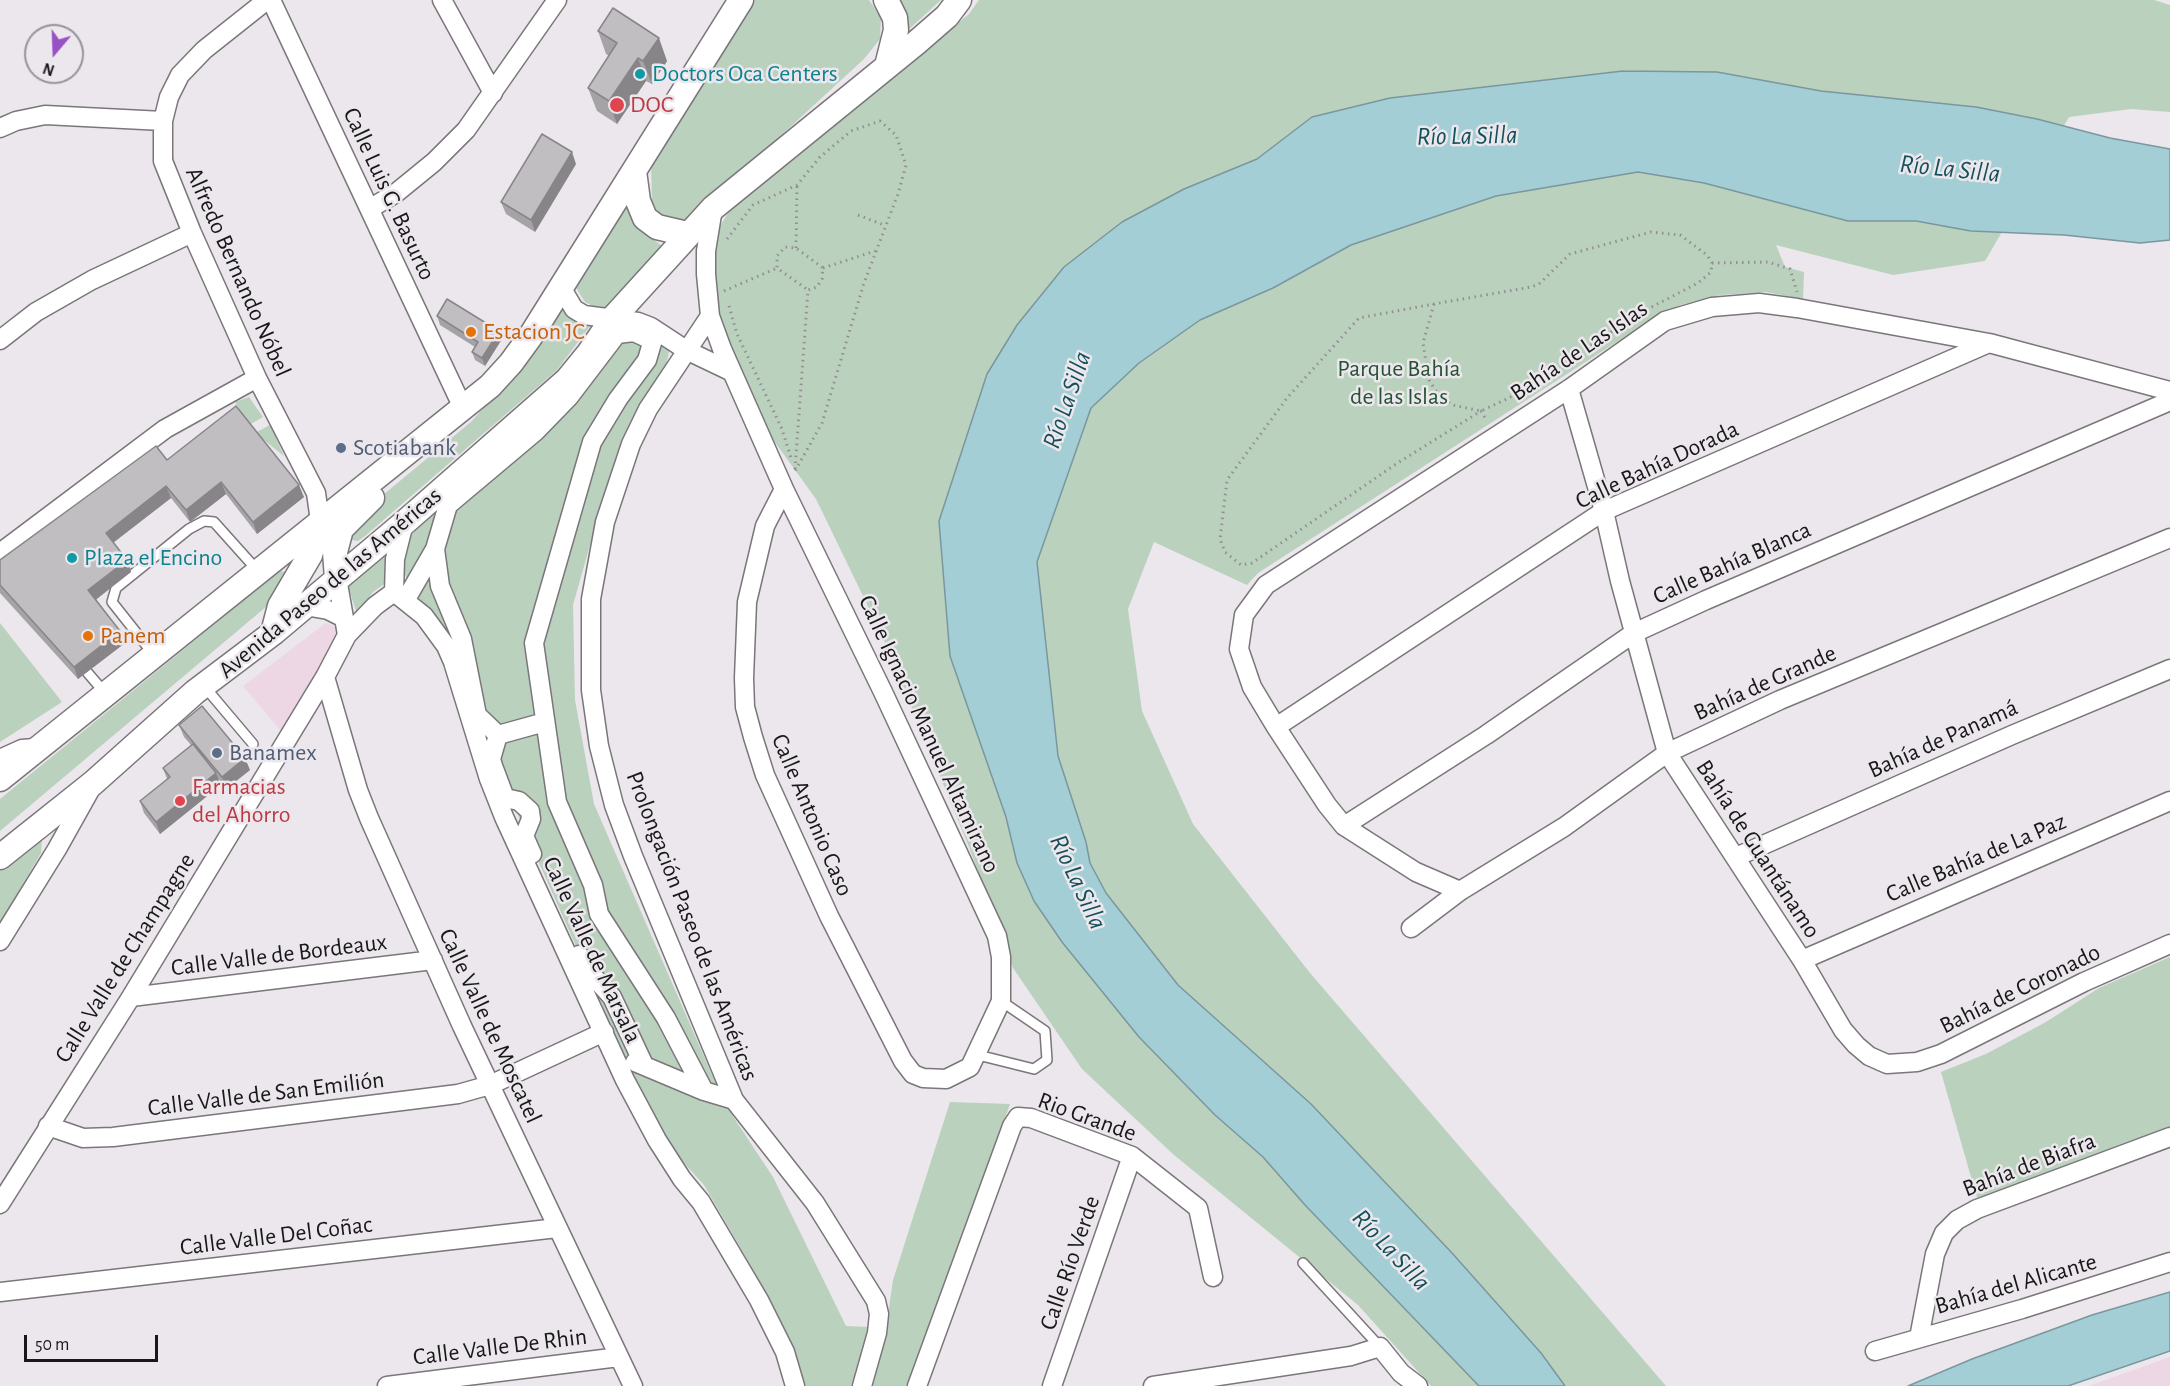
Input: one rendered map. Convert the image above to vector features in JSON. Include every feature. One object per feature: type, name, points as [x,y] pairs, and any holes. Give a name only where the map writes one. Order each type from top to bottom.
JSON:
[{"type":"main road","name":"Avenida Paseo de las Américas","points":[[0,779],[156,656],[320,521],[412,450],[463,408],[511,363],[741,0]]},
{"type":"main road","points":[[886,0],[895,18],[896,30],[887,66]]},
{"type":"main road","name":"Avenida Paseo de las Américas","points":[[0,857],[93,783],[204,686],[273,633],[404,523],[567,380],[613,318],[713,208],[947,16],[959,0]]},
{"type":"main road","points":[[634,171],[638,201],[645,218],[657,227],[687,234]]},
{"type":"main road","points":[[337,578],[335,552],[341,529],[392,479],[412,450]]},
{"type":"main road","points":[[273,633],[280,606],[310,555],[320,521]]},
{"type":"street","name":"Alfredo Bernando Nóbel","points":[[269,0],[204,50],[180,75],[169,97],[163,120],[163,161],[192,233],[257,378],[316,493],[320,521]]},
{"type":"street","name":"Calle Luis G. Basurto","points":[[269,0],[370,208],[463,408]]},
{"type":"street","points":[[442,0],[493,93]]},
{"type":"street","points":[[370,208],[396,193],[434,162],[466,130],[557,0]]},
{"type":"street","points":[[0,128],[16,121],[45,115],[163,120]]},
{"type":"street","name":"Calle Ignacio Manuel Altamirano","points":[[713,208],[706,251],[710,316],[784,489],[884,692],[989,916],[1001,957],[1001,1001],[978,1055],[970,1067],[946,1078],[923,1078],[913,1074]]},
{"type":"street","points":[[0,340],[36,312],[92,280],[192,233]]},
{"type":"street","points":[[561,287],[574,309],[584,315],[613,318],[651,327],[682,356]]},
{"type":"street","name":"Bahía de Las Islas","points":[[1276,727],[1252,687],[1239,648],[1244,615],[1266,585],[1569,389],[1665,321],[1712,307],[1759,303],[1797,308],[1989,343],[2170,391]]},
{"type":"street","name":"Prolongación Paseo de las Américas","points":[[710,316],[648,409],[632,444],[605,522],[591,599],[591,690],[599,746],[614,805],[734,1100],[815,1203],[876,1301],[879,1314],[877,1333],[862,1386]]},
{"type":"street","points":[[399,596],[435,549],[448,506],[536,431],[569,397],[617,334],[634,332],[647,338],[652,344],[651,350],[592,442],[534,643],[557,802],[593,885],[599,914],[666,1018],[704,1091]]},
{"type":"street","name":"Calle Bahía Dorada","points":[[1276,727],[1604,511],[1989,343]]},
{"type":"street","points":[[651,350],[682,356],[732,372]]},
{"type":"street","points":[[0,553],[165,429],[257,378]]},
{"type":"street","name":"Bahía de Guantánamo","points":[[1569,389],[1604,511],[1667,753],[1736,856],[1843,1029],[1869,1056],[1887,1064]]},
{"type":"street","name":"Calle Bahía Blanca","points":[[1344,826],[1486,735],[1635,633],[1706,600],[2170,401]]},
{"type":"street","name":"Calle Antonio Caso","points":[[784,489],[765,526],[747,602],[744,644],[745,707],[765,775],[799,851],[895,1047],[913,1074]]},
{"type":"street","points":[[399,596],[395,559],[404,523]]},
{"type":"street","name":"Bahía de Grande","points":[[1411,928],[1460,891],[1564,827],[1667,753],[1780,700],[2170,538]]},
{"type":"street","points":[[435,549],[440,586],[462,639],[477,716],[498,735]]},
{"type":"street","points":[[337,578],[346,627]]},
{"type":"street","name":"Calle Valle de Champagne","points":[[0,1204],[131,997],[325,677],[346,627],[375,606],[399,596]]},
{"type":"street","name":"Calle Valle de Marsala","points":[[399,596],[424,616],[436,630],[453,662],[489,779],[614,1055],[657,1140],[682,1179],[701,1202],[759,1300],[785,1352],[795,1386]]},
{"type":"street","points":[[305,606],[328,610],[346,627]]},
{"type":"street","name":"Bahía de Panamá","points":[[1736,856],[2012,735],[2170,669]]},
{"type":"street","name":"Calle Valle de Moscatel","points":[[325,677],[358,790],[490,1085],[633,1386]]},
{"type":"street","points":[[498,735],[545,722]]},
{"type":"street","points":[[1276,727],[1327,805],[1344,826],[1416,872],[1460,891]]},
{"type":"street","points":[[498,735],[491,759],[505,798],[519,801],[530,811],[531,819],[524,836],[584,966],[612,997],[644,1065]]},
{"type":"street","points":[[0,759],[22,749],[37,748]]},
{"type":"street","points":[[0,941],[57,849],[93,783]]},
{"type":"street","name":"Calle Bahía de La Paz","points":[[1802,960],[2170,801]]},
{"type":"street","name":"Bahía de Coronado","points":[[1887,1064],[1917,1062],[1941,1054],[2084,982],[2170,944]]},
{"type":"street","name":"Calle Valle de Bordeaux","points":[[131,997],[433,960]]},
{"type":"street","name":"Calle Valle de San Emilión","points":[[48,1126],[82,1138],[113,1137],[458,1094],[490,1085],[604,1032]]},
{"type":"street","points":[[614,1055],[644,1065],[704,1091],[734,1100]]},
{"type":"street","name":"Rio Grande","points":[[917,1386],[1011,1126],[1018,1117],[1031,1118],[1132,1156],[1198,1208],[1213,1277]]},
{"type":"street","name":"Bahía de Biafra","points":[[1919,1338],[1935,1254],[1944,1233],[1957,1220],[1977,1209],[2170,1137]]},
{"type":"street","name":"Calle Río Verde","points":[[1052,1386],[1132,1156]]},
{"type":"street","name":"Calle Valle Del Coñac","points":[[0,1292],[557,1228]]},
{"type":"street","name":"Bahía del Alicante","points":[[1875,1351],[2170,1263]]},
{"type":"street","points":[[1152,1386],[1248,1380],[1380,1347],[1399,1379],[1418,1386]]},
{"type":"street","name":"Calle Valle De Rhin","points":[[387,1386],[619,1357]]},
{"type":"lane","points":[[156,656],[112,602],[116,588],[189,529],[204,521],[214,522],[260,572]]},
{"type":"lane","points":[[87,672],[106,694]]},
{"type":"lane","points":[[204,686],[253,744]]},
{"type":"lane","points":[[978,1055],[1034,1069],[1047,1060],[1045,1031],[1001,1001]]},
{"type":"lane","points":[[1303,1263],[1380,1347]]},
{"type":"path","points":[[726,240],[753,205],[797,185],[820,158],[851,131],[880,121],[896,135],[906,165],[898,194],[884,225],[822,423],[784,489]]},
{"type":"path","points":[[795,248],[797,185]]},
{"type":"path","points":[[858,215],[884,225]]},
{"type":"path","points":[[1651,232],[1680,235],[1707,255],[1712,263],[1711,272],[1698,283],[1642,312],[1509,398],[1481,411],[1396,464],[1252,563],[1241,565],[1225,552],[1220,539],[1227,480],[1287,398],[1359,318],[1434,304],[1531,287],[1539,284],[1570,254],[1651,232]]},
{"type":"path","points":[[777,268],[777,256],[785,247],[795,248],[823,268]]},
{"type":"path","points":[[823,268],[876,250]]},
{"type":"path","points":[[1712,263],[1768,262],[1790,269],[1797,285],[1797,308]]},
{"type":"path","points":[[721,281],[724,291],[777,268]]},
{"type":"path","points":[[777,268],[808,290]]},
{"type":"path","points":[[808,290],[817,287],[822,279],[823,268]]},
{"type":"path","points":[[795,471],[808,290]]},
{"type":"path","points":[[727,302],[737,334],[782,429],[795,471]]},
{"type":"path","points":[[1434,304],[1423,343],[1429,380],[1436,391],[1452,405],[1481,411]]},
{"type":"shaded area","points":[[326,623],[336,627],[337,639],[281,731],[243,686]]},
{"type":"shaded area","points":[[2170,1357],[2170,1386],[2089,1386]]},
{"type":"green space","points":[[755,0],[869,0],[881,18],[880,39],[864,59],[685,224],[664,221],[652,208],[651,158],[714,57]]},
{"type":"green space","points":[[896,0],[941,0],[906,32]]},
{"type":"green space","name":"Parque Bahía de las Islas","points":[[979,0],[2154,0],[2170,5],[2170,112],[2131,109],[2069,117],[1985,261],[1893,275],[1776,245],[1785,267],[1804,272],[1803,299],[1766,292],[1720,295],[1681,305],[1643,325],[1258,573],[1247,585],[1154,542],[1128,609],[1142,711],[1193,824],[1310,973],[1666,1386],[1431,1386],[1358,1305],[1174,1155],[1082,1069],[1013,968],[969,847],[881,633],[816,499],[774,441],[719,326],[713,258],[720,226],[731,208],[969,14]]},
{"type":"green space","points":[[627,202],[642,230],[663,247],[609,310],[597,308],[585,302],[575,286]]},
{"type":"green space","points":[[562,308],[590,326],[557,370],[365,536],[358,541],[352,540],[348,535],[347,525],[472,421],[513,374]]},
{"type":"green space","points":[[619,333],[665,342],[669,352],[666,365],[625,436],[602,503],[573,605],[575,700],[594,804],[716,1084],[734,1118],[773,1177],[846,1326],[869,1327],[872,1338],[857,1386],[804,1386],[790,1339],[747,1259],[704,1185],[674,1152],[625,1057],[509,795],[482,713],[437,621],[411,588],[405,575],[402,557],[408,539],[423,522],[507,457]]},
{"type":"green space","points":[[249,397],[263,417],[249,425],[235,402]]},
{"type":"green space","points":[[270,425],[284,456],[255,433]]},
{"type":"green space","points":[[394,544],[385,561],[384,584],[373,592],[357,614],[347,583]]},
{"type":"green space","points":[[280,571],[287,572],[286,590],[0,831],[0,799]]},
{"type":"green space","points":[[0,623],[62,702],[0,742]]},
{"type":"green space","points":[[42,838],[41,853],[0,924],[0,865]]},
{"type":"green space","points":[[2170,957],[2170,1130],[1977,1198],[1941,1072],[1986,1054],[2046,1022],[2099,988]]},
{"type":"green space","points":[[950,1102],[1010,1104],[911,1386],[873,1386],[885,1336],[893,1280]]},
{"type":"water","name":"Río La Silla","points":[[1623,71],[1717,72],[1821,91],[1976,107],[2037,119],[2110,138],[2170,149],[2170,240],[2140,243],[2064,235],[1971,231],[1916,221],[1848,221],[1704,183],[1638,172],[1496,196],[1351,245],[1273,288],[1200,320],[1139,363],[1091,408],[1037,562],[1058,756],[1086,842],[1090,863],[1106,893],[1178,985],[1311,1104],[1452,1253],[1541,1353],[1565,1386],[1479,1386],[1305,1205],[1263,1157],[1215,1115],[1139,1037],[1062,942],[1034,901],[1017,863],[1006,817],[950,656],[939,521],[987,374],[1017,325],[1064,267],[1122,222],[1184,189],[1257,159],[1312,117],[1390,98]]},
{"type":"water","points":[[2170,1292],[2170,1351],[2068,1386],[1908,1386],[1972,1359],[2092,1315]]},
{"type":"building","points":[[613,8],[659,38],[643,61],[638,58],[609,101],[588,88],[617,43],[598,31]]},
{"type":"building","points":[[542,134],[572,152],[531,220],[501,202]]},
{"type":"building","name":"Estacion JC","points":[[447,299],[499,331],[482,358],[472,352],[478,342],[437,316]]},
{"type":"building","name":"Plaza el Encino","points":[[236,406],[299,485],[253,522],[221,482],[186,510],[166,486],[106,533],[127,560],[88,590],[120,631],[74,667],[0,585],[0,560],[156,446],[167,460]]},
{"type":"building","name":"Banamex","points":[[202,706],[245,758],[222,777],[179,725]]},
{"type":"building","points":[[193,744],[216,773],[156,822],[140,801],[170,777],[163,768]]},
{"type":"place","name":"Doctors Oca Centers","points":[[640,74]]},
{"type":"place","name":"DOC","points":[[617,105]]},
{"type":"place","name":"Estacion JC","points":[[471,332]]},
{"type":"place","name":"Scotiabank","points":[[341,448]]},
{"type":"place","name":"Plaza el Encino","points":[[72,558]]},
{"type":"place","name":"Panem","points":[[88,636]]},
{"type":"place","name":"Banamex","points":[[217,753]]},
{"type":"place","name":"Farmacias del Ahorro","points":[[180,801]]}]
